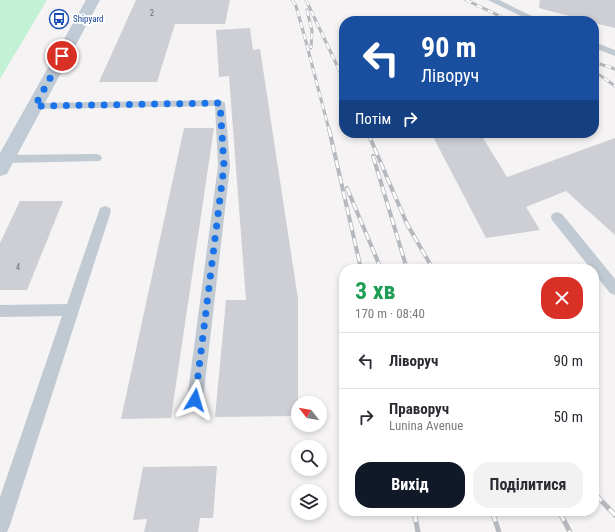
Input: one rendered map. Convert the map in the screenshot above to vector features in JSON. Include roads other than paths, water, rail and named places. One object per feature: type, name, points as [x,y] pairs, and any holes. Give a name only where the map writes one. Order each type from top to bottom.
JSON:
[{"type":"street","points":[[2,166],[93,0]]},
{"type":"lane","points":[[492,0],[527,16]]},
{"type":"lane","points":[[599,47],[615,52]]},
{"type":"lane","points":[[35,106],[220,103],[224,166],[195,400]]},
{"type":"lane","points":[[2,166],[96,158]]},
{"type":"lane","points":[[0,525],[105,211]]},
{"type":"lane","points":[[557,217],[595,264]]},
{"type":"lane","points":[[599,269],[615,289]]},
{"type":"lane","points":[[0,311],[72,310]]},
{"type":"railway","points":[[292,0],[296,6],[329,130]]},
{"type":"railway","points":[[306,0],[339,69]]},
{"type":"railway","points":[[466,0],[500,16]]},
{"type":"railway","points":[[307,10],[312,31],[311,48]]},
{"type":"railway","points":[[599,64],[615,69]]},
{"type":"railway","points":[[599,75],[615,86]]},
{"type":"railway","points":[[329,129],[360,264]]},
{"type":"railway","points":[[370,138],[407,224],[430,264]]},
{"type":"railway","points":[[373,156],[405,264]]},
{"type":"railway","points":[[347,188],[379,264]]},
{"type":"railway","points":[[599,498],[615,515]]},
{"type":"railway","points":[[415,516],[418,532]]},
{"type":"railway","points":[[494,516],[499,532]]},
{"type":"railway","points":[[562,516],[570,532]]},
{"type":"place","name":"Shipyard","points":[[59,19]]}]
